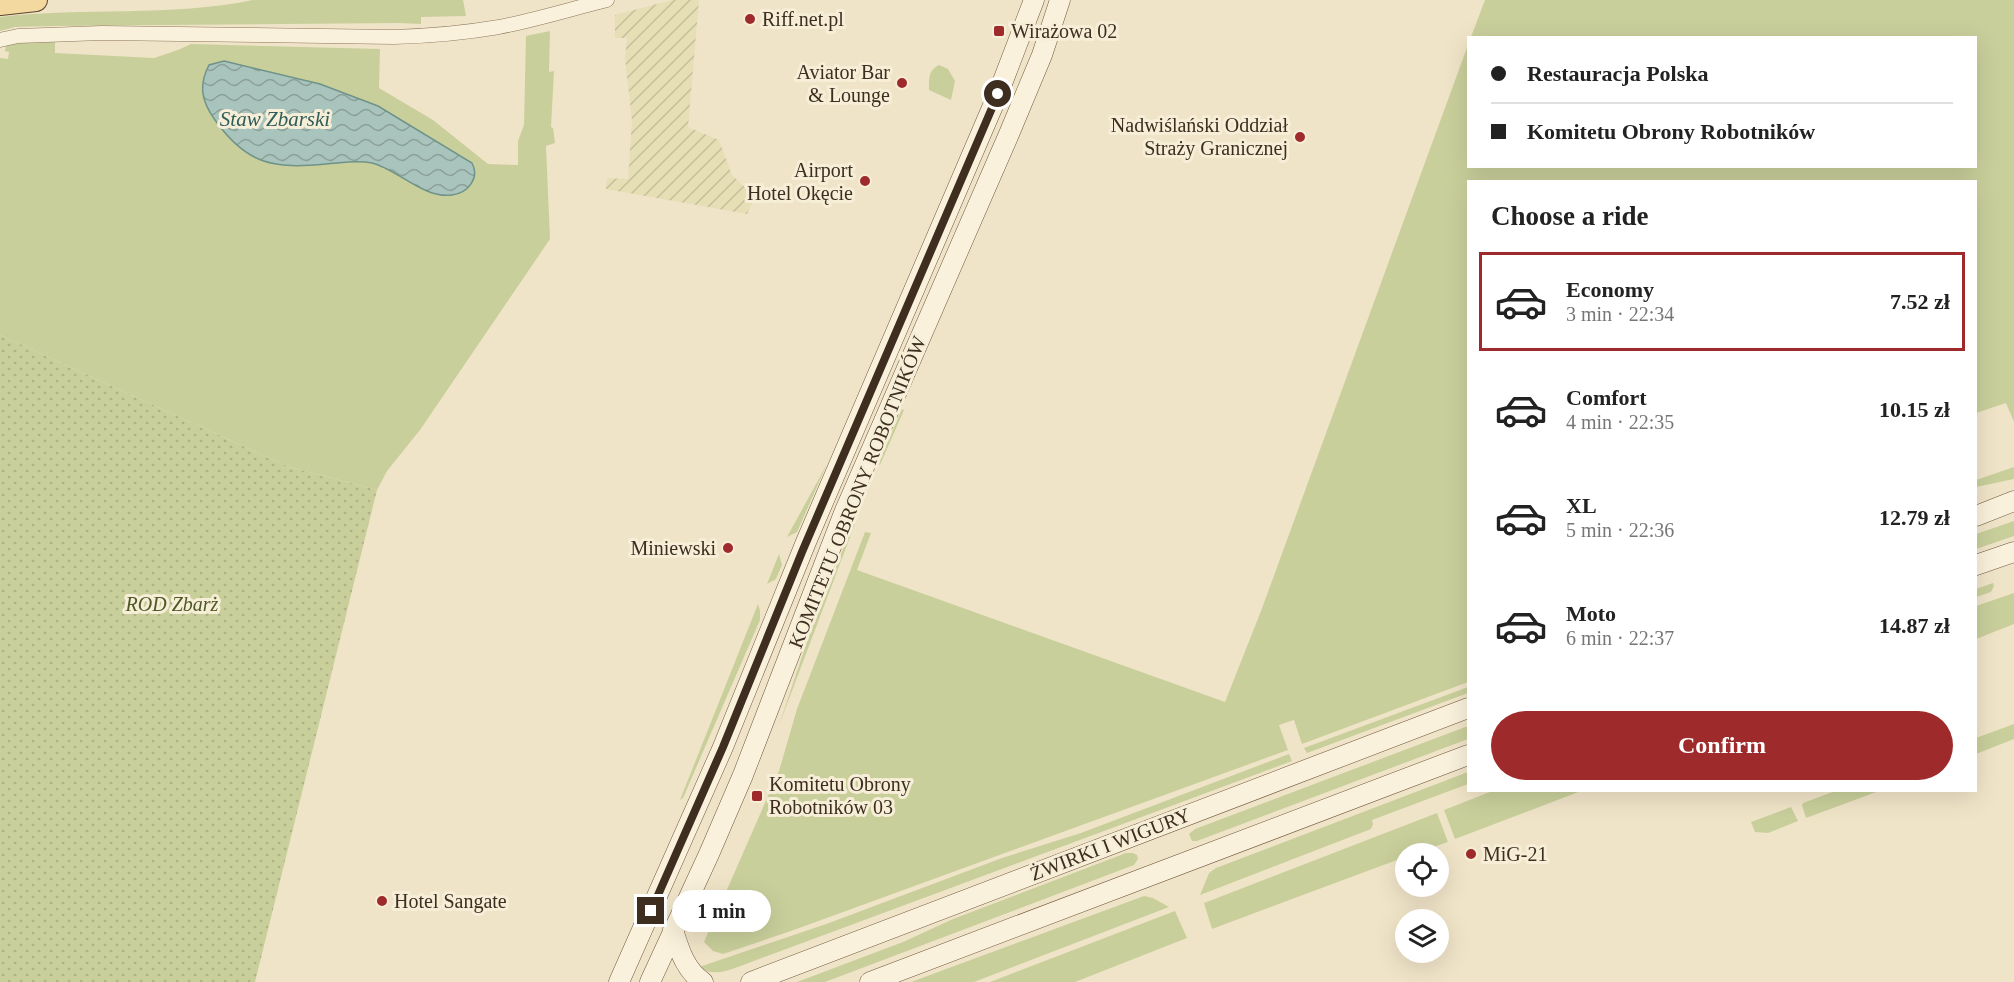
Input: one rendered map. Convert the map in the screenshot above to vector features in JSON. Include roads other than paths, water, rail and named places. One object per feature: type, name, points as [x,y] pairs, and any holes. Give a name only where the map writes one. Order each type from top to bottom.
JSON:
[{"type":"main road","points":[[0,4],[36,0]]},
{"type":"street","points":[[0,40],[18,36],[102,33],[432,36],[500,27],[606,0]]},
{"type":"street","name":"KOMITETU OBRONY ROBOTNIKÓW","points":[[619,982],[723,747],[802,552],[994,105],[1034,0]]},
{"type":"street","name":"KOMITETU OBRONY ROBOTNIKÓW","points":[[650,982],[709,854],[742,775],[844,513],[1009,134],[1042,55],[1060,0]]},
{"type":"street","points":[[1977,516],[2014,501]]},
{"type":"street","points":[[1977,525],[2014,513]]},
{"type":"street","points":[[1977,565],[2014,552]]},
{"type":"street","name":"ŻWIRKI I WIGURY","points":[[751,982],[1467,708]]},
{"type":"street","points":[[870,982],[1467,755]]},
{"type":"street","points":[[673,930],[685,961],[703,982]]},
{"type":"water","name":"Staw Zbarski","points":[[224,61],[320,84],[378,106],[472,163],[474,174],[471,184],[458,194],[442,195],[431,193],[372,163],[291,166],[263,161],[250,155],[227,135],[204,100],[203,80],[209,65]]},
{"type":"place","name":"Riff.net.pl","points":[[750,19]]},
{"type":"place","name":"Wirażowa 02","points":[[999,31]]},
{"type":"place","name":"Aviator Bar & Lounge","points":[[902,83]]},
{"type":"place","name":"Nadwiślański Oddział Straży Granicznej","points":[[1300,137]]},
{"type":"place","name":"Airport Hotel Okęcie","points":[[865,181]]},
{"type":"place","name":"Miniewski","points":[[728,548]]},
{"type":"place","name":"Komitetu Obrony Robotników 03","points":[[757,796]]},
{"type":"place","name":"MiG-21","points":[[1471,854]]},
{"type":"place","name":"Hotel Sangate","points":[[382,901]]},
{"type":"park label","name":"ROD Zbarż","points":[[172,604]]}]
